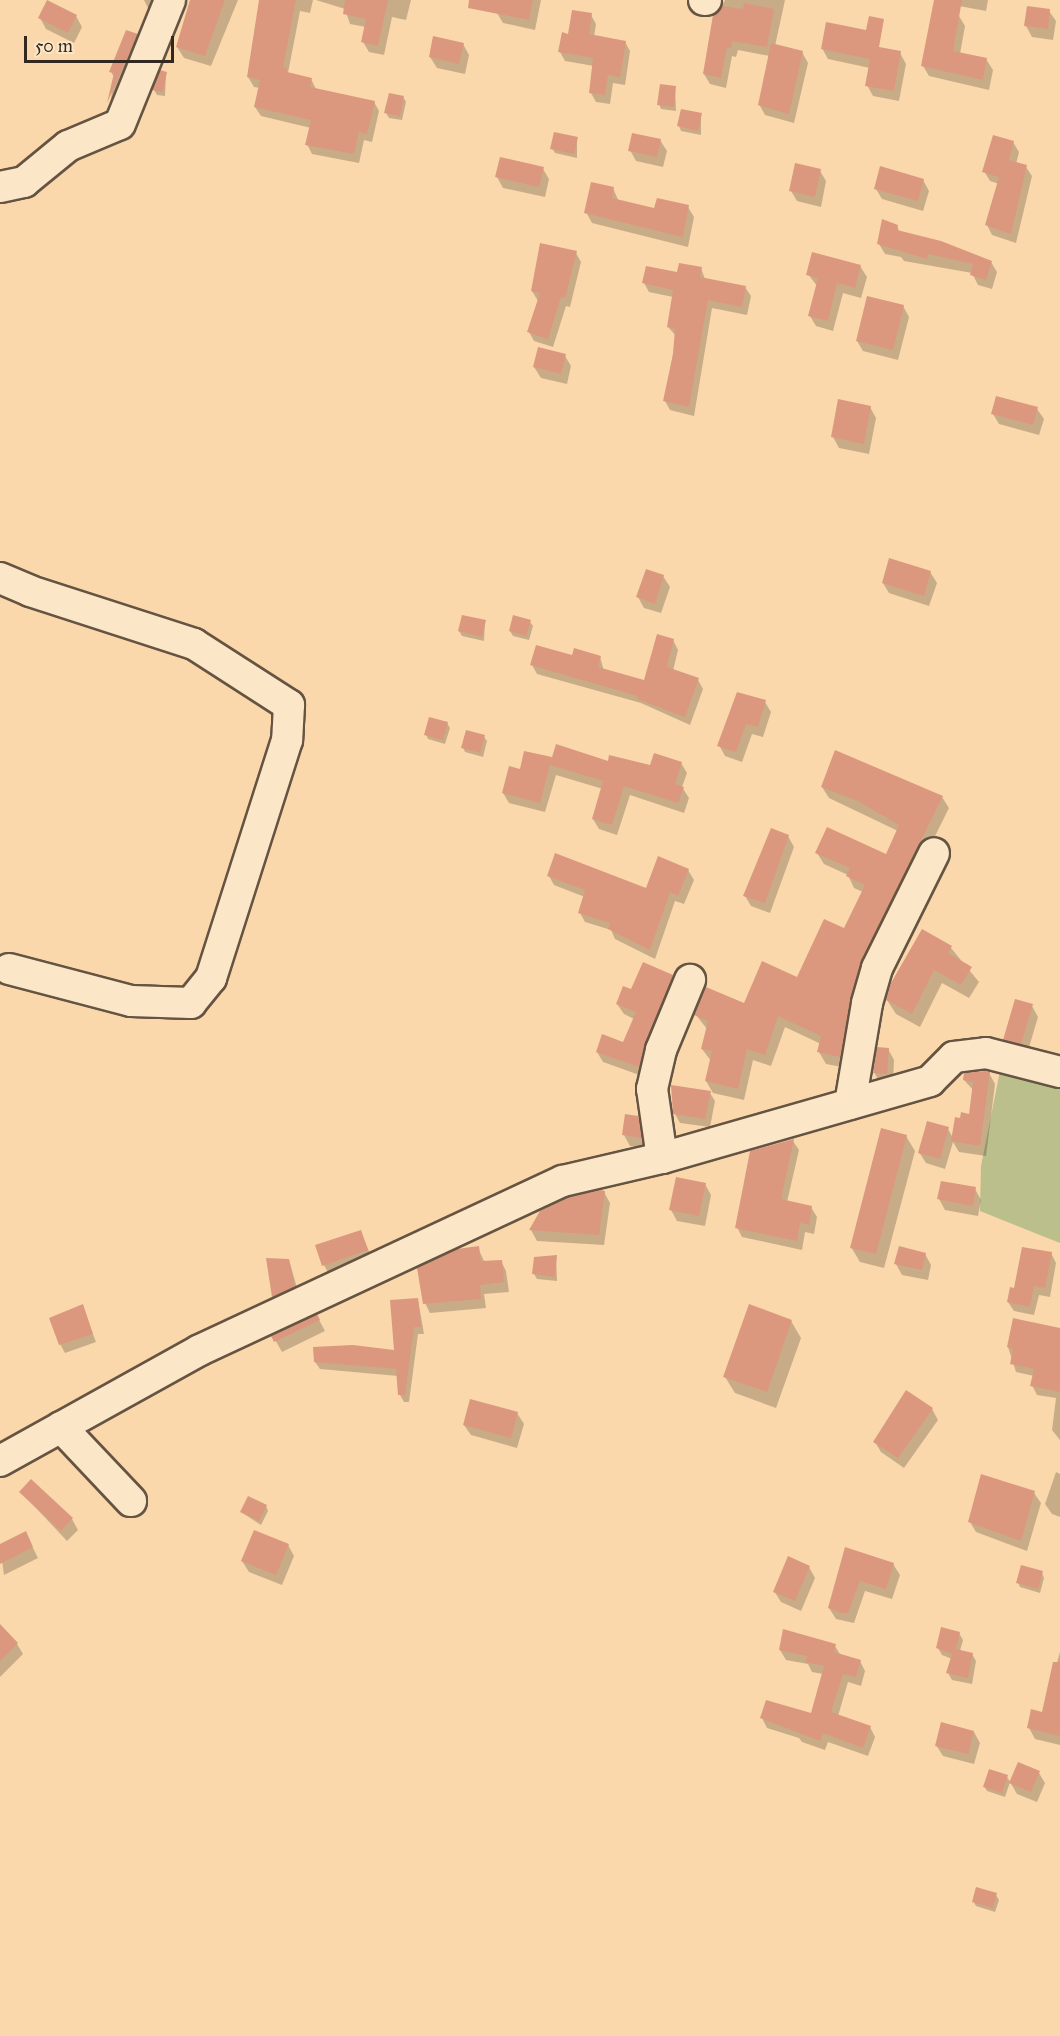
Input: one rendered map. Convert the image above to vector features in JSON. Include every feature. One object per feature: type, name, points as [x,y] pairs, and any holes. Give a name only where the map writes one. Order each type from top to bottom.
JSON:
[{"type":"street","points":[[0,187],[24,182],[68,146],[120,124],[170,0]]},
{"type":"street","points":[[0,578],[30,591],[194,644],[289,705],[287,740],[212,978],[190,1003],[131,1001],[9,969]]},
{"type":"street","points":[[850,1104],[867,1003],[877,968],[934,853]]},
{"type":"street","points":[[662,1158],[652,1089],[661,1050],[690,980]]},
{"type":"street","points":[[0,1461],[200,1350],[562,1181],[662,1158],[930,1081],[954,1057],[986,1053],[1060,1072]]},
{"type":"street","points":[[62,1427],[131,1501]]},
{"type":"green space","points":[[1001,1066],[1060,1082],[1060,1243],[980,1211],[981,1166]]},
{"type":"building","points":[[47,0],[77,15],[68,33],[38,18]]},
{"type":"building","points":[[190,0],[225,0],[205,56],[176,47]]},
{"type":"building","points":[[259,0],[296,0],[283,67],[287,68],[287,72],[312,78],[310,87],[375,101],[367,134],[359,132],[354,154],[305,145],[311,120],[254,107],[260,80],[247,77]]},
{"type":"building","points":[[345,0],[388,0],[378,46],[361,42],[366,19],[343,14]]},
{"type":"building","points":[[469,0],[533,0],[529,20],[468,8]]},
{"type":"building","points":[[934,0],[962,0],[953,51],[987,58],[983,80],[921,66]]},
{"type":"building","points":[[744,3],[774,9],[767,47],[732,41],[731,48],[727,47],[721,78],[703,74],[713,15],[722,6],[743,9]]},
{"type":"building","points":[[1027,6],[1050,9],[1048,29],[1024,26]]},
{"type":"building","points":[[572,10],[592,13],[589,34],[626,41],[620,77],[608,75],[605,95],[589,93],[593,58],[558,52],[562,32],[568,34]]},
{"type":"building","points":[[869,16],[884,19],[879,47],[901,51],[894,91],[865,86],[870,59],[821,49],[826,22],[866,30]]},
{"type":"building","points":[[126,30],[138,34],[107,103],[114,73],[109,72]]},
{"type":"building","points":[[433,36],[464,43],[459,64],[429,57]]},
{"type":"building","points":[[771,43],[803,51],[789,114],[758,105]]},
{"type":"building","points":[[160,70],[167,72],[163,92],[152,90]]},
{"type":"building","points":[[660,84],[676,86],[674,107],[657,105]]},
{"type":"building","points":[[389,93],[404,96],[400,116],[384,113]]},
{"type":"building","points":[[681,109],[702,113],[698,131],[677,126]]},
{"type":"building","points":[[554,132],[578,137],[574,154],[550,149]]},
{"type":"building","points":[[632,133],[661,139],[657,157],[628,151]]},
{"type":"building","points":[[993,135],[1014,141],[1009,160],[1027,165],[1011,234],[985,225],[999,177],[982,172]]},
{"type":"building","points":[[500,157],[544,167],[539,187],[495,177]]},
{"type":"building","points":[[795,163],[821,169],[815,197],[789,191]]},
{"type":"building","points":[[880,166],[924,179],[918,201],[874,189]]},
{"type":"building","points":[[591,182],[614,187],[612,198],[654,208],[657,198],[689,205],[683,237],[584,213]]},
{"type":"building","points":[[882,219],[898,225],[897,230],[941,241],[992,261],[986,280],[970,275],[973,264],[928,254],[927,259],[877,244]]},
{"type":"building","points":[[540,243],[577,251],[565,298],[561,297],[548,339],[527,332],[540,293],[531,291]]},
{"type":"building","points":[[812,252],[861,265],[855,288],[837,283],[828,321],[808,316],[818,278],[806,275]]},
{"type":"building","points":[[679,263],[702,267],[700,277],[746,286],[742,307],[708,300],[689,407],[663,401],[673,354],[675,329],[667,327],[673,290],[642,283],[646,266],[677,272]]},
{"type":"building","points":[[867,296],[904,305],[893,350],[856,341]]},
{"type":"building","points":[[538,347],[566,354],[561,374],[533,367]]},
{"type":"building","points":[[996,396],[1038,407],[1033,425],[991,414]]},
{"type":"building","points":[[838,399],[871,406],[864,444],[831,437]]},
{"type":"building","points":[[889,558],[931,571],[924,596],[882,583]]},
{"type":"building","points":[[646,569],[664,575],[655,604],[636,597]]},
{"type":"building","points":[[462,615],[486,620],[482,637],[458,631]]},
{"type":"building","points":[[513,615],[531,620],[526,636],[509,631]]},
{"type":"building","points":[[657,634],[674,639],[667,667],[699,678],[685,717],[637,699],[638,696],[530,665],[536,645],[572,655],[574,648],[601,656],[598,667],[644,680]]},
{"type":"building","points":[[737,692],[766,700],[758,727],[746,724],[736,752],[717,746]]},
{"type":"building","points":[[429,717],[448,722],[443,740],[424,735]]},
{"type":"building","points":[[466,730],[485,735],[480,753],[461,748]]},
{"type":"building","points":[[556,744],[608,761],[609,755],[650,765],[654,753],[682,762],[675,784],[684,787],[678,803],[624,786],[612,825],[592,819],[603,781],[550,765],[540,803],[502,793],[509,766],[520,769],[524,751],[552,757],[550,764]]},
{"type":"building","points":[[835,750],[943,796],[861,961],[840,1057],[817,1052],[821,1036],[778,1016],[765,1055],[747,1049],[738,1089],[705,1081],[712,1051],[701,1049],[708,1021],[694,1015],[706,987],[744,1003],[762,961],[797,977],[824,919],[844,928],[865,885],[846,876],[850,868],[815,853],[827,827],[886,854],[899,825],[858,801],[821,787]]},
{"type":"building","points":[[771,828],[789,835],[765,903],[743,896]]},
{"type":"building","points":[[555,853],[646,888],[658,856],[689,869],[678,896],[670,892],[650,950],[608,929],[610,923],[578,913],[585,890],[547,876]]},
{"type":"building","points":[[922,929],[952,946],[948,953],[972,967],[961,985],[934,970],[912,1014],[886,1000],[891,983]]},
{"type":"building","points":[[643,962],[673,975],[639,1067],[596,1052],[602,1034],[623,1042],[636,1012],[616,1004],[623,986],[631,989]]},
{"type":"building","points":[[1015,999],[1033,1004],[1021,1044],[1003,1040]]},
{"type":"building","points":[[877,1047],[889,1048],[887,1074],[873,1073]]},
{"type":"building","points":[[990,1072],[980,1146],[951,1141],[955,1117],[960,1118],[961,1112],[969,1114],[973,1082],[963,1080],[964,1073]]},
{"type":"building","points":[[671,1085],[711,1091],[705,1119],[673,1114]]},
{"type":"building","points":[[625,1114],[638,1116],[642,1138],[622,1135]]},
{"type":"building","points":[[927,1121],[949,1127],[940,1159],[918,1153]]},
{"type":"building","points":[[881,1128],[907,1135],[876,1254],[850,1248]]},
{"type":"building","points":[[794,1139],[781,1199],[812,1206],[809,1225],[800,1223],[797,1241],[735,1228],[750,1151]]},
{"type":"building","points":[[676,1177],[706,1183],[699,1216],[669,1210]]},
{"type":"building","points":[[941,1181],[976,1187],[973,1206],[937,1199]]},
{"type":"building","points":[[605,1191],[599,1235],[529,1230],[540,1211],[569,1197]]},
{"type":"building","points":[[361,1230],[368,1250],[322,1266],[315,1245]]},
{"type":"building","points":[[479,1246],[481,1261],[502,1260],[504,1282],[480,1285],[481,1299],[423,1304],[417,1268],[457,1249]]},
{"type":"building","points":[[899,1246],[926,1253],[922,1270],[894,1264]]},
{"type":"building","points":[[1022,1247],[1052,1252],[1045,1288],[1034,1286],[1030,1307],[1007,1302],[1010,1287],[1014,1288]]},
{"type":"building","points":[[557,1255],[555,1277],[532,1274],[534,1257]]},
{"type":"building","points":[[266,1258],[289,1259],[295,1287],[272,1297]]},
{"type":"building","points":[[418,1298],[421,1327],[414,1327],[405,1395],[398,1395],[396,1369],[314,1362],[313,1347],[353,1345],[394,1350],[390,1300]]},
{"type":"building","points":[[83,1304],[93,1334],[59,1345],[49,1318]]},
{"type":"building","points":[[749,1304],[792,1320],[767,1392],[723,1377]]},
{"type":"building","points":[[317,1314],[320,1320],[274,1342],[271,1336]]},
{"type":"building","points":[[1013,1318],[1060,1328],[1060,1392],[1030,1386],[1034,1369],[1010,1364],[1013,1349],[1007,1347]]},
{"type":"building","points":[[906,1390],[933,1408],[898,1458],[873,1442]]},
{"type":"building","points":[[470,1399],[518,1412],[511,1438],[463,1425]]},
{"type":"building","points":[[981,1474],[1035,1491],[1021,1541],[968,1522]]},
{"type":"building","points":[[31,1479],[73,1518],[61,1531],[19,1492]]},
{"type":"building","points":[[248,1496],[267,1505],[259,1521],[240,1512]]},
{"type":"building","points":[[254,1530],[289,1544],[276,1575],[241,1561]]},
{"type":"building","points":[[26,1531],[33,1547],[0,1564],[0,1544]]},
{"type":"building","points":[[845,1547],[894,1563],[886,1589],[860,1581],[848,1613],[841,1613],[828,1608]]},
{"type":"building","points":[[788,1556],[810,1566],[795,1601],[773,1592]]},
{"type":"building","points":[[1021,1565],[1043,1571],[1038,1589],[1016,1583]]},
{"type":"building","points":[[0,1624],[18,1643],[0,1661]]},
{"type":"building","points":[[941,1627],[960,1632],[956,1649],[973,1653],[968,1678],[946,1673],[952,1654],[936,1648]]},
{"type":"building","points":[[783,1629],[836,1644],[834,1652],[861,1660],[856,1677],[843,1674],[831,1712],[871,1726],[863,1748],[823,1733],[820,1741],[760,1718],[766,1700],[811,1713],[824,1666],[805,1662],[807,1656],[779,1650]]},
{"type":"building","points":[[1053,1662],[1060,1662],[1060,1736],[1027,1728],[1031,1709],[1042,1712]]},
{"type":"building","points":[[941,1722],[974,1731],[968,1754],[935,1746]]},
{"type":"building","points":[[1018,1762],[1040,1771],[1031,1792],[1009,1783]]},
{"type":"building","points":[[989,1769],[1008,1775],[1002,1793],[983,1787]]},
{"type":"building","points":[[976,1887],[997,1893],[993,1908],[972,1902]]}]
